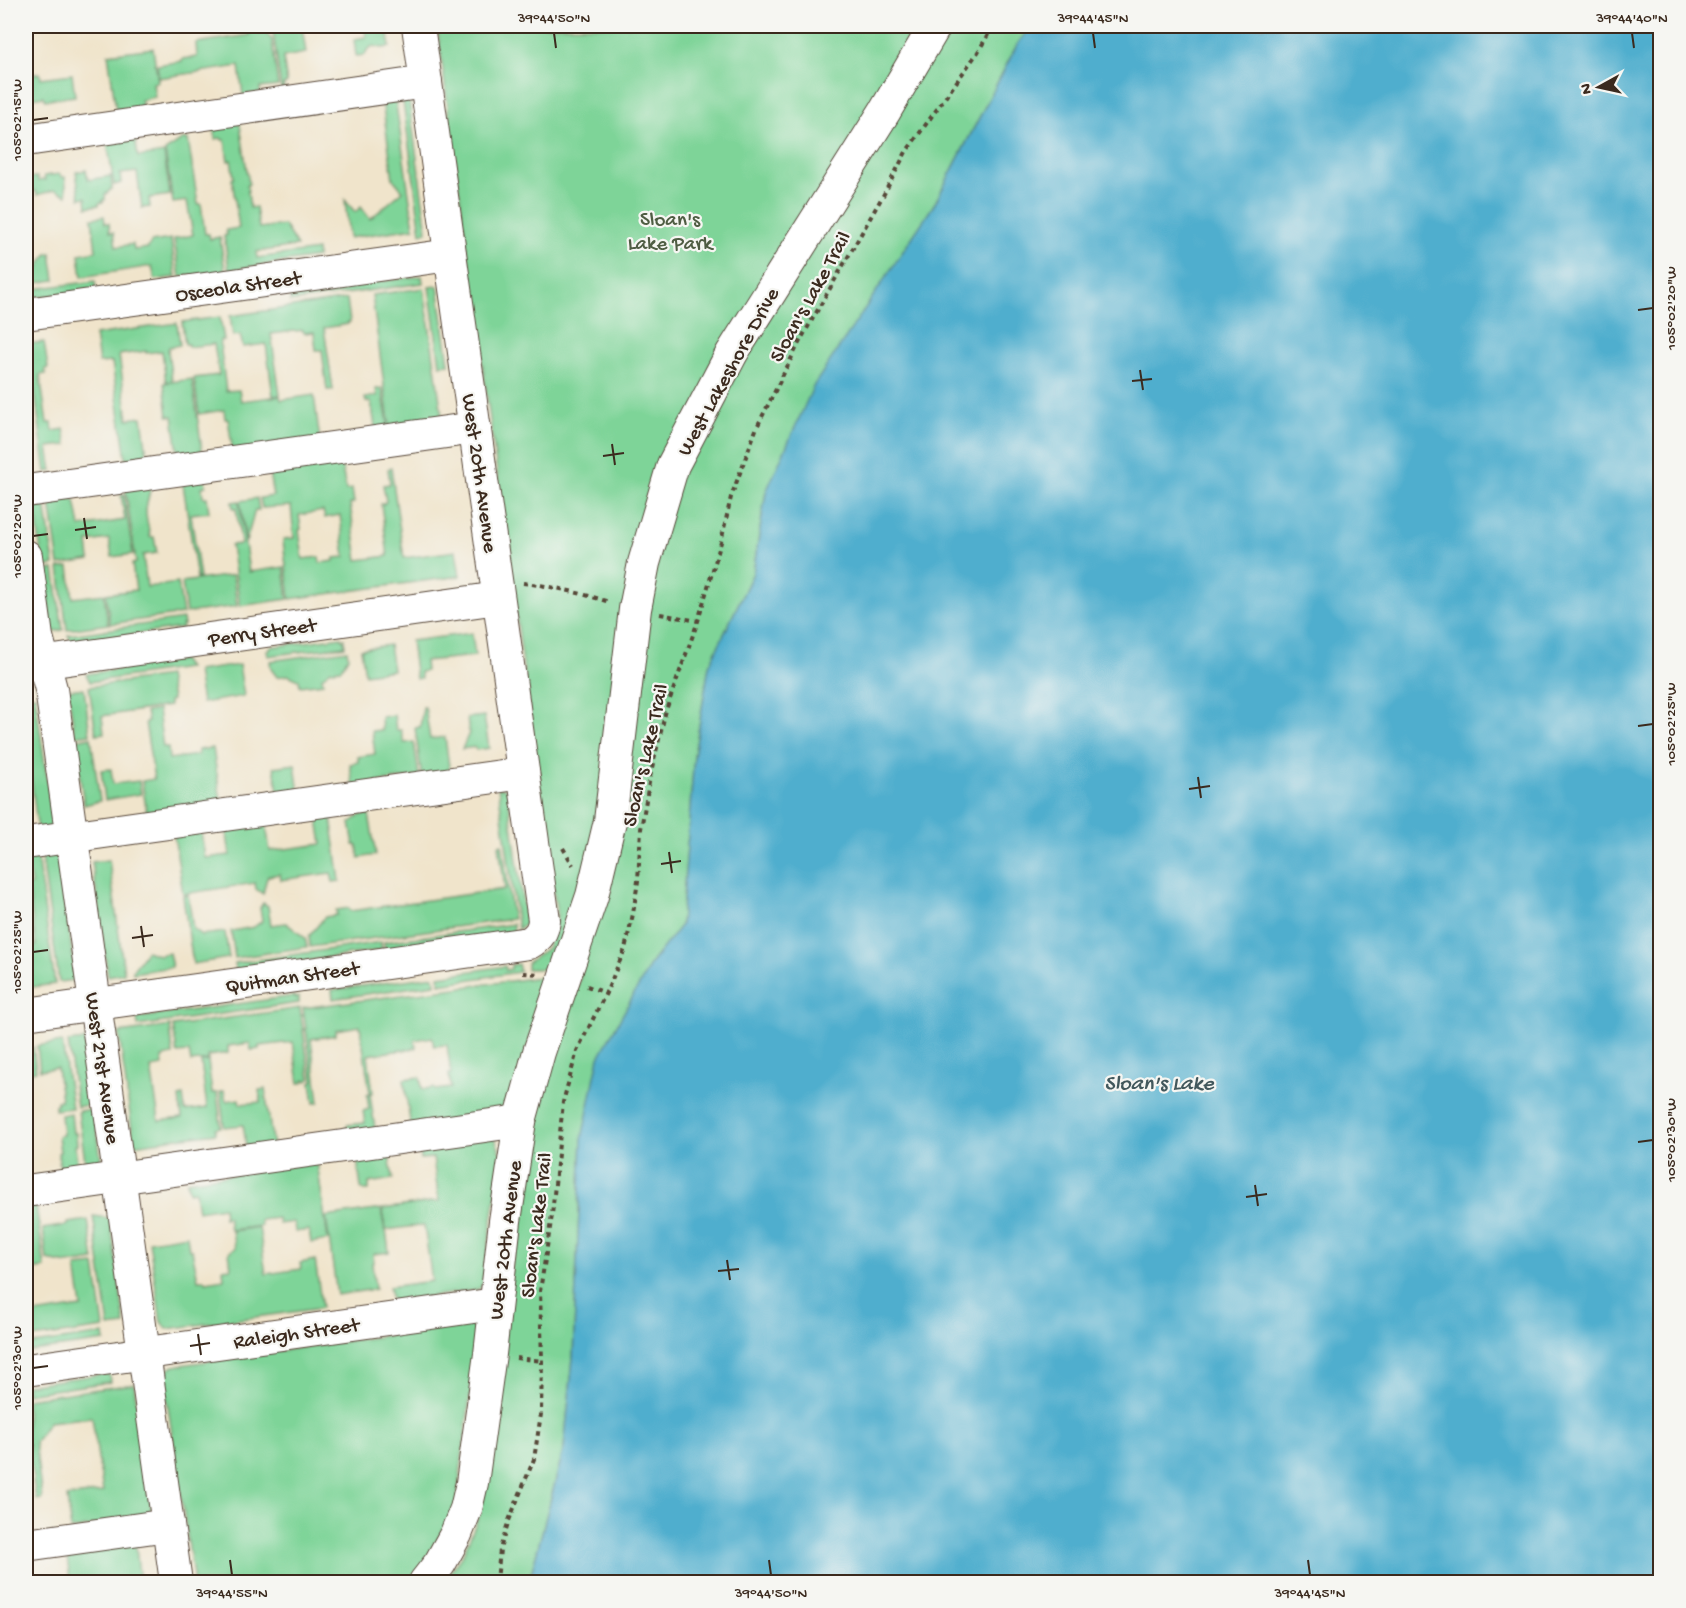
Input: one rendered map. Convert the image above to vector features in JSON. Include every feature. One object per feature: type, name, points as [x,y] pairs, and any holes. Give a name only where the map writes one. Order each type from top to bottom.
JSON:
[{"type":"street","name":"West 20th Avenue","points":[[418,26],[544,920]]},
{"type":"street","name":"West Lakeshore Drive","points":[[592,896],[610,821],[635,609],[644,563],[674,465],[732,353],[885,111],[935,26]]},
{"type":"street","points":[[26,140],[426,82]]},
{"type":"street","name":"Osceola Street","points":[[26,315],[450,255]]},
{"type":"street","points":[[26,490],[475,428]]},
{"type":"street","name":"West 21st Avenue","points":[[26,555],[37,637],[35,663],[51,689],[176,1582]]},
{"type":"street","name":"Perry Street","points":[[35,663],[498,598]]},
{"type":"street","points":[[26,843],[523,773]]},
{"type":"street","name":"West 20th Avenue","points":[[425,1582],[440,1563],[456,1534],[466,1509],[480,1429],[505,1221],[520,1120],[539,1052],[592,896]]},
{"type":"street","name":"Quitman Street","points":[[26,1014],[529,943],[541,933],[544,920]]},
{"type":"street","points":[[26,1191],[520,1120]]},
{"type":"street","name":"Raleigh Street","points":[[26,1370],[495,1304]]},
{"type":"street","points":[[26,1545],[168,1525]]},
{"type":"path","name":"Sloan's Lake Trail","points":[[497,1582],[500,1549],[534,1459],[541,1414],[540,1291],[552,1215],[563,1102],[577,1051],[625,949],[638,881],[641,829],[650,777],[666,710],[698,621],[721,542],[731,496],[757,427],[800,341],[906,152],[978,52],[993,26]]},
{"type":"path","points":[[498,598],[517,594],[520,584],[537,585],[586,595],[635,609],[698,621]]},
{"type":"green space","points":[[248,26],[257,26],[259,33],[266,32],[272,40],[278,86],[260,88],[260,93],[243,95],[239,66],[159,78],[157,65],[197,57],[196,43],[249,35]]},
{"type":"green space","points":[[285,26],[302,26],[306,53],[283,57],[287,83],[283,85],[284,89],[281,89],[273,31],[286,29]]},
{"type":"green space","points":[[365,26],[387,26],[390,47],[373,46],[367,50],[365,55],[356,56],[354,39],[366,37]]},
{"type":"green space","name":"Sloan's Lake Park","points":[[437,26],[1031,26],[1017,45],[935,203],[766,492],[753,573],[709,666],[694,756],[681,926],[652,962],[582,1139],[573,1358],[564,1448],[529,1582],[443,1582],[463,1554],[480,1513],[521,1192],[534,1118],[581,975],[547,969],[527,969],[527,963],[547,948],[557,917]]},
{"type":"green space","points":[[153,48],[158,82],[153,83],[155,97],[141,100],[143,111],[130,113],[129,108],[116,110],[108,54]]},
{"type":"green space","points":[[40,73],[41,78],[72,74],[75,96],[45,100],[44,96],[26,99],[26,75]]},
{"type":"green space","points":[[408,93],[427,232],[421,233],[402,94]]},
{"type":"green space","points":[[395,98],[414,228],[349,238],[345,200],[355,212],[361,207],[370,219],[403,191],[393,179],[382,100]]},
{"type":"green space","points":[[239,118],[249,184],[247,185],[250,208],[256,207],[259,228],[284,225],[297,246],[256,252],[257,258],[317,250],[317,257],[229,270],[224,236],[227,235],[226,230],[239,228],[232,179],[234,178],[231,160],[228,161],[225,140],[215,139],[213,122]]},
{"type":"green space","points":[[134,130],[138,157],[164,153],[170,195],[149,198],[150,207],[142,208],[137,172],[120,174],[121,183],[114,185],[107,141]]},
{"type":"green space","points":[[188,139],[205,234],[209,234],[210,239],[220,237],[225,271],[180,277],[174,239],[193,235],[187,201],[173,203],[165,151],[182,140]]},
{"type":"green space","points":[[86,170],[88,180],[111,176],[112,188],[99,205],[87,207],[86,197],[80,198],[76,172]]},
{"type":"green space","points":[[60,174],[61,177],[65,177],[67,195],[55,190],[37,195],[36,191],[26,193],[26,178],[37,177],[38,181],[45,180],[44,176]]},
{"type":"green space","points":[[104,216],[105,223],[109,223],[110,232],[114,232],[116,247],[133,244],[134,250],[148,248],[151,242],[171,239],[176,277],[155,280],[152,266],[82,277],[79,254],[96,251],[92,218]]},
{"type":"green space","points":[[51,253],[55,280],[32,284],[31,278],[47,254]]},
{"type":"green space","points":[[422,276],[423,283],[290,302],[290,296],[293,293]]},
{"type":"green space","points":[[95,281],[96,289],[26,299],[26,290]]},
{"type":"green space","points":[[438,286],[449,364],[440,365],[429,287]]},
{"type":"green space","points":[[424,288],[443,423],[390,430],[372,295]]},
{"type":"green space","points":[[347,299],[350,322],[324,328],[333,390],[327,390],[322,350],[316,350],[314,332],[304,333],[303,330],[271,334],[280,395],[273,396],[266,344],[243,347],[240,335],[233,336],[230,316]]},
{"type":"green space","points":[[220,317],[224,340],[220,340],[220,343],[226,391],[239,390],[241,401],[280,396],[281,400],[314,395],[320,441],[233,453],[228,419],[225,419],[224,410],[199,414],[194,378],[219,375],[214,344],[188,347],[188,344],[185,344],[182,322]]},
{"type":"green space","points":[[177,323],[180,345],[169,347],[168,351],[172,381],[166,382],[162,351],[119,355],[128,419],[142,417],[148,463],[127,466],[112,362],[99,363],[95,335]]},
{"type":"green space","points":[[44,342],[48,368],[45,369],[46,374],[40,375],[47,423],[52,423],[53,431],[64,429],[67,445],[48,447],[52,471],[46,472],[28,344]]},
{"type":"green space","points":[[192,379],[203,457],[179,460],[173,416],[168,416],[164,383]]},
{"type":"green space","points":[[382,388],[389,430],[376,432],[371,402],[366,402],[365,398],[377,396],[376,389]]},
{"type":"green space","points":[[340,456],[346,490],[352,489],[354,503],[350,504],[358,560],[388,556],[381,504],[386,501],[383,485],[390,484],[388,469],[391,468],[404,558],[456,551],[460,576],[290,599],[283,541],[294,538],[291,506],[262,508],[260,498],[273,496],[268,467]],"holes":[[[323,511],[325,518],[340,515],[345,557],[320,563],[319,557],[303,559],[299,515]]]},
{"type":"green space","points":[[182,477],[205,479],[206,486],[202,487],[203,497],[207,497],[209,512],[191,514],[200,578],[197,579]]},
{"type":"green space","points":[[150,481],[146,514],[150,537],[154,537],[157,553],[143,555],[147,587],[178,583],[183,614],[110,624],[106,594],[136,590],[132,564],[136,563],[125,485]]},
{"type":"green space","points":[[121,495],[124,495],[133,554],[112,557],[109,539],[88,542],[90,560],[59,565],[49,496],[75,500],[80,527],[125,520]]},
{"type":"green space","points":[[44,496],[54,565],[43,567],[34,502]]},
{"type":"green space","points":[[257,498],[259,510],[255,510],[246,542],[240,501]]},
{"type":"green space","points":[[239,501],[249,572],[284,567],[288,599],[240,606],[231,545],[241,544],[236,508],[233,508],[232,502]]},
{"type":"green space","points":[[69,567],[73,598],[104,594],[108,624],[67,630],[59,568]]},
{"type":"green space","points":[[54,569],[63,630],[52,632],[44,571]]},
{"type":"green space","points":[[233,575],[237,606],[186,613],[182,582]]},
{"type":"green space","points":[[183,619],[182,628],[72,643],[68,635]]},
{"type":"green space","points":[[472,633],[475,656],[425,661],[426,671],[420,672],[421,678],[416,679],[411,641]]},
{"type":"green space","points":[[341,637],[344,639],[345,646],[268,656],[267,650],[270,650],[270,647]]},
{"type":"green space","points":[[389,645],[393,670],[365,674],[361,649]]},
{"type":"green space","points":[[347,650],[348,657],[341,669],[331,670],[322,677],[323,683],[300,686],[299,680],[288,675],[277,677],[271,669],[270,661]]},
{"type":"green space","points":[[182,660],[188,668],[90,682],[86,674]]},
{"type":"green space","points":[[239,665],[244,696],[202,703],[197,671]]},
{"type":"green space","points":[[168,676],[172,700],[169,701],[169,706],[102,716],[104,733],[96,734],[89,687]]},
{"type":"green space","points":[[84,688],[90,734],[75,736],[68,690]]},
{"type":"green space","points":[[35,695],[54,828],[38,831],[26,741],[26,696]]},
{"type":"green space","points":[[423,707],[425,707],[430,739],[445,737],[450,774],[422,778],[415,728],[420,727]]},
{"type":"green space","points":[[158,710],[163,747],[168,747],[169,759],[198,755],[198,750],[213,748],[221,802],[147,815],[142,781],[154,779],[145,722],[148,721],[146,712]]},
{"type":"green space","points":[[394,715],[396,730],[401,730],[404,743],[414,742],[419,776],[353,786],[350,764],[358,762],[358,757],[375,754],[372,731],[382,730],[381,717]]},
{"type":"green space","points":[[484,716],[489,748],[462,749],[469,733],[467,718]]},
{"type":"green space","points":[[91,737],[100,801],[84,805],[75,740]]},
{"type":"green space","points":[[295,764],[299,794],[279,797],[274,767]]},
{"type":"green space","points":[[111,769],[113,784],[139,781],[141,794],[105,800],[101,770]]},
{"type":"green space","points":[[498,787],[507,789],[526,924],[518,929]]},
{"type":"green space","points":[[369,814],[376,855],[359,858],[350,823],[361,815]]},
{"type":"green space","points":[[331,817],[340,881],[333,882],[331,873],[281,880],[280,874],[268,876],[263,894],[256,889],[255,883],[183,894],[173,829],[200,825],[205,858],[230,855],[225,822],[266,825],[270,851],[322,844],[318,819]]},
{"type":"green space","points":[[502,844],[513,919],[310,947],[309,936],[325,917],[337,915],[336,910],[349,908],[350,911],[505,889],[499,845]]},
{"type":"green space","points":[[57,847],[76,980],[59,982],[41,850]]},
{"type":"green space","points":[[36,849],[55,984],[26,988],[26,953],[32,952],[32,947],[36,946],[26,850]]},
{"type":"green space","points":[[109,860],[124,973],[108,976],[92,862]]},
{"type":"green space","points":[[188,895],[193,928],[201,935],[225,932],[229,958],[193,964],[183,896]]},
{"type":"green space","points":[[263,903],[268,906],[271,925],[286,923],[305,938],[307,947],[235,958],[231,931],[254,927],[262,921],[260,908]]},
{"type":"green space","points":[[513,924],[514,932],[385,950],[384,942]]},
{"type":"green space","points":[[381,942],[382,950],[236,971],[235,963]]},
{"type":"green space","points":[[146,951],[159,955],[169,953],[172,967],[133,973]]},
{"type":"green space","points":[[518,964],[520,972],[440,984],[439,976],[505,966],[506,970],[511,969],[511,965]]},
{"type":"green space","points":[[434,976],[435,984],[333,999],[332,990]]},
{"type":"green space","points":[[548,976],[513,1102],[499,1117],[411,1129],[404,1079],[420,1077],[422,1089],[451,1088],[447,1045],[434,1046],[432,1037],[415,1040],[416,1048],[368,1055],[373,1093],[370,1093],[360,1026],[336,1030],[336,1035],[311,1039],[319,1102],[314,1103],[303,1008]]},
{"type":"green space","points":[[299,997],[299,1003],[138,1026],[137,1018]]},
{"type":"green space","points":[[300,1008],[310,1079],[307,1081],[305,1079],[302,1083],[299,1083],[293,1042],[259,1046],[259,1049],[251,1050],[250,1043],[228,1046],[228,1053],[208,1056],[208,1060],[191,1062],[189,1052],[177,1053],[173,1026]]},
{"type":"green space","points":[[170,1026],[173,1055],[162,1057],[163,1066],[151,1068],[159,1121],[182,1118],[179,1097],[183,1096],[185,1111],[207,1108],[201,1062],[208,1061],[212,1093],[217,1093],[221,1127],[216,1128],[216,1133],[134,1145],[119,1033]]},
{"type":"green space","points":[[85,1040],[94,1104],[77,1107],[68,1042]]},
{"type":"green space","points":[[62,1042],[72,1108],[55,1110],[57,1101],[61,1100],[57,1068],[40,1070],[37,1046]]},
{"type":"green space","points":[[33,1047],[36,1071],[26,1073],[26,1048]]},
{"type":"green space","points":[[265,1089],[273,1147],[247,1151],[243,1125],[224,1127],[220,1092],[224,1091],[226,1101],[239,1099],[240,1104],[261,1102],[259,1090]]},
{"type":"green space","points":[[370,1094],[376,1135],[348,1134],[347,1125],[365,1123],[363,1111],[369,1109],[367,1095]]},
{"type":"green space","points":[[94,1109],[103,1174],[87,1176],[78,1111]]},
{"type":"green space","points":[[71,1113],[73,1133],[76,1133],[77,1145],[75,1146],[79,1175],[61,1178],[58,1136],[63,1135],[61,1115]]},
{"type":"green space","points":[[493,1135],[502,1155],[482,1287],[476,1290],[392,1302],[389,1287],[432,1281],[424,1225],[386,1230],[389,1252],[373,1254],[375,1289],[337,1295],[326,1217],[381,1209],[385,1231],[383,1209],[439,1201],[433,1158],[421,1159],[419,1148]]},
{"type":"green space","points":[[389,1155],[393,1179],[369,1183],[369,1190],[361,1188],[357,1159]]},
{"type":"green space","points":[[317,1162],[328,1240],[311,1243],[309,1230],[295,1232],[294,1222],[279,1224],[278,1218],[260,1220],[261,1226],[230,1230],[228,1217],[224,1218],[223,1207],[198,1211],[195,1191],[189,1192],[187,1181]]},
{"type":"green space","points":[[36,1205],[45,1268],[27,1270],[29,1284],[26,1284],[26,1206]]},
{"type":"green space","points":[[93,1216],[110,1218],[125,1325],[109,1327]]},
{"type":"green space","points":[[88,1220],[94,1260],[68,1264],[47,1260],[43,1229]]},
{"type":"green space","points":[[259,1227],[266,1274],[301,1269],[300,1263],[315,1260],[322,1308],[167,1329],[161,1322],[149,1241],[187,1235],[198,1280],[206,1280],[206,1282],[224,1279],[223,1269],[231,1268],[229,1252],[235,1248],[232,1231]]},
{"type":"green space","points":[[95,1265],[104,1328],[26,1339],[26,1286],[30,1285],[34,1314],[82,1307],[76,1267]]},
{"type":"green space","points":[[459,1325],[472,1326],[478,1333],[456,1507],[413,1582],[194,1582],[164,1380],[168,1370],[174,1366]]},
{"type":"green space","points":[[104,1334],[105,1341],[26,1352],[26,1345]]},
{"type":"green space","points":[[109,1373],[110,1382],[26,1394],[26,1385]]},
{"type":"green space","points":[[134,1384],[152,1515],[71,1530],[67,1497],[103,1492],[92,1417],[49,1422],[35,1442],[42,1499],[36,1500],[28,1444],[26,1444],[26,1399]]},
{"type":"green space","points":[[135,1539],[140,1582],[70,1582],[66,1548]]},
{"type":"water","name":"Sloan's Lake","points":[[1031,26],[1660,26],[1660,1582],[529,1582],[564,1448],[573,1358],[582,1139],[599,1057],[652,962],[681,925],[694,756],[709,666],[753,573],[766,492],[814,385],[935,203],[1017,45]]}]
